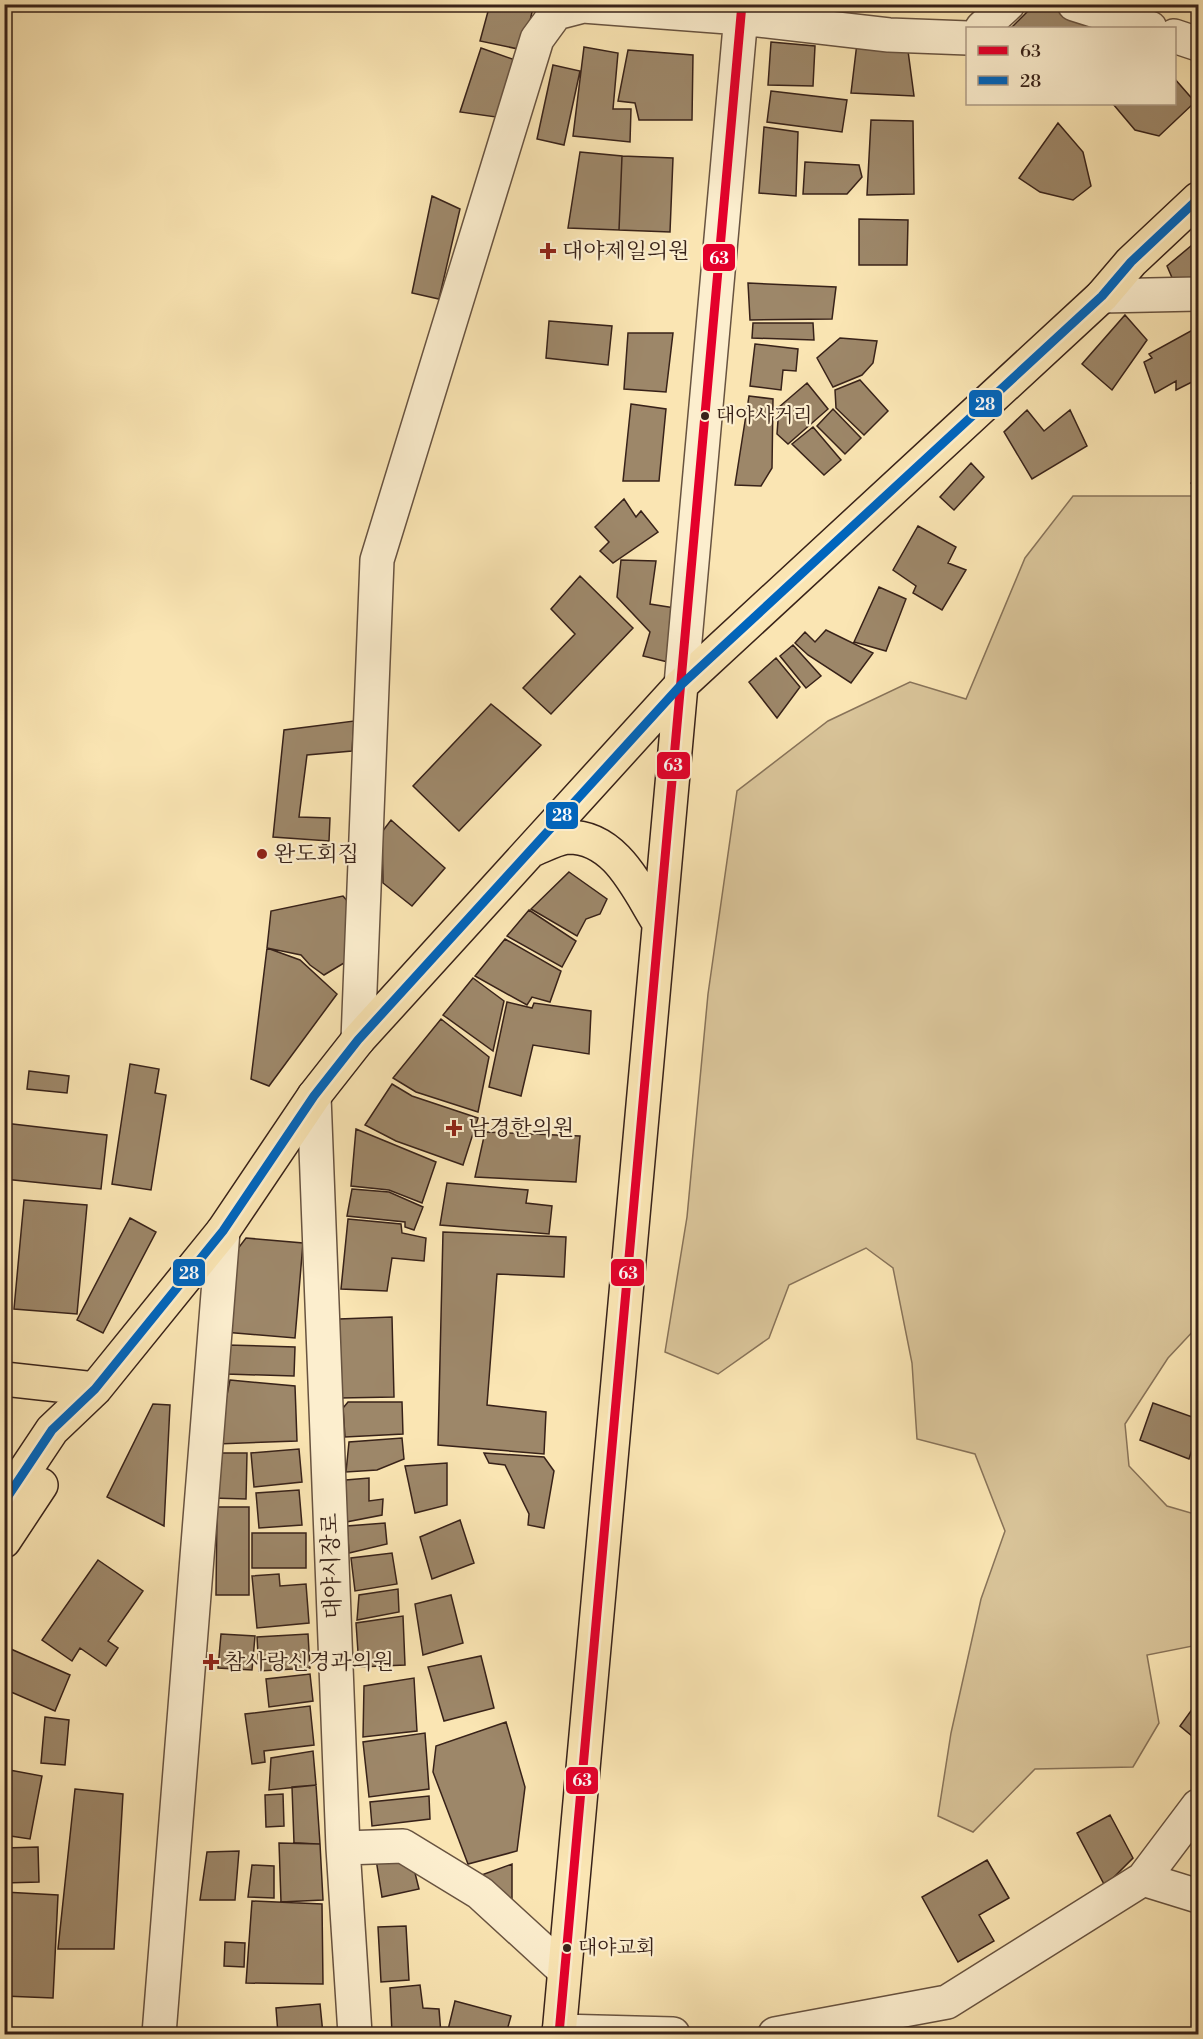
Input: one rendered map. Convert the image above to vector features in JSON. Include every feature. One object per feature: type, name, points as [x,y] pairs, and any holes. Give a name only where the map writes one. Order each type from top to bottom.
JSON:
[{"type":"main road","points":[[4,1502],[52,1430],[95,1389],[223,1231],[314,1096],[358,1040],[681,685],[1102,296],[1131,262],[1198,199]]},
{"type":"main road","points":[[559,2033],[681,685]]},
{"type":"main road","points":[[530,851],[567,837],[602,845],[621,864],[659,923]]},
{"type":"main road","points":[[4,1379],[95,1389]]},
{"type":"main road","points":[[4,1541],[68,1444],[95,1389]]},
{"type":"street","points":[[983,27],[1008,4]]},
{"type":"street","points":[[1074,4],[1147,27]]},
{"type":"street","points":[[358,1040],[377,560],[537,39],[556,13],[583,6],[741,11],[889,35],[966,38]]},
{"type":"street","points":[[681,685],[741,11]]},
{"type":"street","points":[[1176,37],[1198,44]]},
{"type":"street","points":[[1102,296],[1198,294]]},
{"type":"street","name":"대야시장로","points":[[314,1096],[343,1848],[355,2034]]},
{"type":"street","points":[[159,2034],[223,1231]]},
{"type":"street","points":[[776,2034],[947,2002],[1143,1879],[1198,1806]]},
{"type":"street","points":[[343,1848],[403,1846],[480,1893],[564,1970]]},
{"type":"street","points":[[1143,1879],[1198,1896]]},
{"type":"street","points":[[559,2033],[673,2034]]},
{"type":"shaded area","points":[[1073,496],[1198,496],[1198,1326],[1168,1358],[1125,1424],[1129,1466],[1167,1506],[1198,1515],[1198,1645],[1147,1655],[1159,1723],[1133,1767],[1035,1769],[973,1832],[938,1816],[951,1733],[981,1599],[1005,1531],[975,1454],[917,1439],[912,1363],[893,1268],[866,1248],[789,1285],[769,1338],[718,1374],[665,1352],[687,1217],[708,994],[737,791],[828,721],[910,682],[966,699],[1025,558]]},
{"type":"building","points":[[490,4],[534,4],[523,50],[480,41]]},
{"type":"building","points":[[1035,4],[1092,4],[1114,27],[1012,27]]},
{"type":"building","points":[[1185,4],[1198,4],[1198,20]]},
{"type":"building","points":[[771,42],[815,46],[813,86],[768,85]]},
{"type":"building","points":[[857,43],[908,51],[914,96],[851,93]]},
{"type":"building","points":[[584,47],[618,53],[613,109],[631,109],[630,142],[573,136]]},
{"type":"building","points":[[481,48],[515,60],[496,117],[460,112]]},
{"type":"building","points":[[628,50],[693,55],[692,120],[639,120],[635,103],[618,101]]},
{"type":"building","points":[[553,65],[580,71],[564,145],[537,139]]},
{"type":"building","points":[[1176,80],[1195,102],[1159,136],[1135,130],[1114,105],[1176,105]]},
{"type":"building","points":[[771,91],[847,100],[842,132],[767,122]]},
{"type":"building","points":[[871,120],[913,121],[914,194],[867,195]]},
{"type":"building","points":[[1058,123],[1083,152],[1091,186],[1073,200],[1040,192],[1019,178]]},
{"type":"building","points":[[764,127],[798,132],[796,196],[759,193]]},
{"type":"building","points":[[580,152],[622,156],[619,230],[568,228]]},
{"type":"building","points":[[622,156],[673,158],[670,232],[619,230]]},
{"type":"building","points":[[805,162],[859,165],[862,177],[847,194],[803,194]]},
{"type":"building","points":[[432,196],[460,209],[439,299],[412,293]]},
{"type":"building","points":[[859,219],[908,220],[907,265],[859,265]]},
{"type":"building","points":[[1198,240],[1198,279],[1176,287],[1167,266]]},
{"type":"building","points":[[748,283],[836,287],[832,319],[750,320]]},
{"type":"building","points":[[1125,315],[1147,340],[1112,390],[1082,364]]},
{"type":"building","points":[[549,321],[612,326],[608,365],[546,358]]},
{"type":"building","points":[[753,323],[813,323],[814,340],[752,338]]},
{"type":"building","points":[[1198,327],[1198,379],[1176,390],[1176,381],[1155,393],[1144,362],[1152,358],[1149,354]]},
{"type":"building","points":[[628,333],[673,333],[666,392],[624,389]]},
{"type":"building","points":[[840,338],[877,341],[873,363],[862,375],[833,387],[817,358]]},
{"type":"building","points":[[755,344],[798,349],[796,371],[783,370],[781,390],[750,386]]},
{"type":"building","points":[[860,380],[888,411],[864,435],[836,408],[835,390]]},
{"type":"building","points":[[807,383],[828,409],[788,444],[777,434],[779,407]]},
{"type":"building","points":[[749,396],[773,399],[772,468],[761,486],[735,485]]},
{"type":"building","points":[[631,404],[666,409],[659,481],[623,481]]},
{"type":"building","points":[[833,409],[861,438],[845,454],[817,426]]},
{"type":"building","points":[[1027,410],[1044,431],[1070,410],[1087,446],[1032,479],[1004,432]]},
{"type":"building","points":[[813,427],[841,460],[824,475],[792,444]]},
{"type":"building","points":[[971,463],[984,477],[954,510],[940,497]]},
{"type":"building","points":[[1198,477],[1198,491],[1191,483]]},
{"type":"building","points":[[624,499],[636,517],[641,511],[658,532],[613,563],[600,551],[609,542],[595,527]]},
{"type":"building","points":[[918,526],[956,547],[948,563],[966,570],[942,610],[913,593],[916,586],[893,570]]},
{"type":"building","points":[[621,560],[656,561],[650,604],[682,609],[672,663],[643,656],[650,632],[617,597]]},
{"type":"building","points":[[580,576],[633,628],[551,714],[523,688],[575,634],[551,609]]},
{"type":"building","points":[[879,587],[906,599],[886,651],[854,642]]},
{"type":"building","points":[[826,630],[873,653],[851,683],[808,655],[795,643],[805,632],[815,642]]},
{"type":"building","points":[[793,645],[821,676],[806,688],[780,656]]},
{"type":"building","points":[[776,658],[800,687],[777,718],[749,682]]},
{"type":"building","points":[[491,704],[541,745],[459,831],[413,786]]},
{"type":"building","points":[[354,721],[352,751],[307,755],[299,817],[330,818],[329,841],[273,837],[284,730]]},
{"type":"building","points":[[391,820],[445,868],[412,906],[383,883],[382,832]]},
{"type":"building","points":[[569,872],[607,899],[600,914],[586,919],[577,936],[531,909]]},
{"type":"building","points":[[343,896],[361,917],[354,957],[324,975],[301,955],[267,948],[271,911]]},
{"type":"building","points":[[529,910],[576,941],[562,967],[507,936]]},
{"type":"building","points":[[505,939],[561,971],[550,1002],[532,997],[527,1005],[475,976]]},
{"type":"building","points":[[267,948],[300,960],[337,994],[269,1086],[251,1079]]},
{"type":"building","points":[[473,978],[504,1001],[493,1051],[443,1015]]},
{"type":"building","points":[[507,1002],[532,1008],[534,1003],[591,1011],[589,1054],[533,1045],[521,1096],[489,1087]]},
{"type":"building","points":[[441,1019],[489,1057],[478,1112],[416,1092],[393,1078]]},
{"type":"building","points":[[130,1064],[159,1069],[155,1093],[166,1095],[151,1190],[112,1184]]},
{"type":"building","points":[[29,1071],[69,1076],[67,1093],[27,1089]]},
{"type":"building","points":[[392,1084],[412,1096],[478,1118],[463,1165],[396,1141],[365,1125]]},
{"type":"building","points":[[4,1123],[107,1135],[101,1189],[4,1179]]},
{"type":"building","points":[[356,1129],[436,1162],[422,1203],[389,1190],[351,1186]]},
{"type":"building","points":[[485,1132],[580,1136],[576,1182],[475,1177]]},
{"type":"building","points":[[447,1183],[528,1190],[526,1203],[552,1206],[549,1234],[440,1225]]},
{"type":"building","points":[[352,1189],[389,1192],[423,1207],[414,1230],[405,1227],[405,1222],[347,1216]]},
{"type":"building","points":[[24,1200],[87,1205],[77,1314],[14,1309]]},
{"type":"building","points":[[130,1218],[156,1232],[103,1333],[77,1320]]},
{"type":"building","points":[[348,1219],[401,1224],[402,1233],[426,1238],[424,1261],[392,1258],[387,1291],[341,1289]]},
{"type":"building","points":[[443,1232],[566,1237],[564,1277],[497,1274],[487,1405],[546,1412],[544,1454],[438,1445]]},
{"type":"building","points":[[246,1238],[303,1243],[295,1338],[224,1332],[230,1259]]},
{"type":"building","points":[[392,1317],[394,1397],[340,1398],[339,1319]]},
{"type":"building","points":[[227,1345],[295,1347],[294,1376],[226,1374]]},
{"type":"building","points":[[230,1380],[295,1386],[297,1441],[217,1444]]},
{"type":"building","points":[[348,1402],[402,1402],[403,1434],[345,1437],[343,1408]]},
{"type":"building","points":[[1153,1403],[1198,1419],[1198,1430],[1189,1459],[1140,1440]]},
{"type":"building","points":[[153,1404],[170,1405],[164,1526],[107,1497]]},
{"type":"building","points":[[402,1438],[404,1459],[377,1470],[346,1472],[349,1442]]},
{"type":"building","points":[[299,1449],[302,1482],[254,1487],[251,1453]]},
{"type":"building","points":[[212,1453],[247,1453],[246,1499],[212,1498]]},
{"type":"building","points":[[484,1453],[544,1457],[554,1471],[544,1528],[528,1525],[529,1514],[505,1465],[489,1463]]},
{"type":"building","points":[[447,1463],[447,1505],[415,1513],[405,1466]]},
{"type":"building","points":[[369,1478],[369,1501],[383,1499],[382,1515],[346,1522],[346,1480]]},
{"type":"building","points":[[299,1490],[302,1525],[259,1528],[256,1493]]},
{"type":"building","points":[[217,1507],[249,1507],[249,1595],[216,1595]]},
{"type":"building","points":[[460,1520],[474,1563],[432,1579],[420,1537]]},
{"type":"building","points":[[385,1523],[387,1544],[349,1553],[347,1526]]},
{"type":"building","points":[[252,1533],[306,1533],[306,1568],[252,1568]]},
{"type":"building","points":[[392,1553],[397,1584],[355,1591],[351,1558]]},
{"type":"building","points":[[98,1560],[143,1591],[108,1641],[118,1648],[106,1666],[80,1648],[72,1661],[42,1640]]},
{"type":"building","points":[[279,1574],[280,1586],[306,1584],[309,1623],[257,1628],[252,1576]]},
{"type":"building","points":[[398,1589],[399,1612],[357,1620],[359,1595]]},
{"type":"building","points":[[451,1595],[463,1643],[423,1655],[415,1604]]},
{"type":"building","points":[[403,1616],[405,1665],[359,1667],[356,1623]]},
{"type":"building","points":[[221,1634],[255,1636],[252,1670],[218,1668]]},
{"type":"building","points":[[308,1634],[310,1668],[259,1671],[257,1637]]},
{"type":"building","points":[[4,1646],[70,1675],[55,1711],[4,1689]]},
{"type":"building","points":[[481,1656],[494,1708],[444,1721],[428,1667]]},
{"type":"building","points":[[310,1674],[313,1701],[269,1707],[266,1679]]},
{"type":"building","points":[[414,1678],[417,1731],[363,1737],[364,1686]]},
{"type":"building","points":[[1198,1701],[1198,1741],[1180,1726]]},
{"type":"building","points":[[310,1706],[314,1745],[264,1751],[265,1762],[252,1764],[245,1714]]},
{"type":"building","points":[[45,1717],[69,1720],[65,1765],[41,1763]]},
{"type":"building","points":[[506,1722],[525,1787],[517,1851],[468,1864],[433,1772],[436,1746]]},
{"type":"building","points":[[425,1733],[429,1789],[369,1797],[363,1742]]},
{"type":"building","points":[[313,1751],[316,1785],[269,1790],[271,1758]]},
{"type":"building","points":[[4,1769],[42,1776],[30,1839],[4,1835]]},
{"type":"building","points":[[316,1785],[320,1844],[294,1843],[292,1787]]},
{"type":"building","points":[[75,1789],[123,1794],[114,1949],[58,1949]]},
{"type":"building","points":[[283,1794],[284,1826],[266,1827],[265,1795]]},
{"type":"building","points":[[429,1796],[430,1819],[372,1826],[370,1802]]},
{"type":"building","points":[[1110,1815],[1133,1858],[1105,1886],[1077,1833]]},
{"type":"building","points":[[279,1843],[320,1844],[323,1900],[281,1902]]},
{"type":"building","points":[[38,1847],[39,1882],[4,1883],[4,1848]]},
{"type":"building","points":[[239,1851],[235,1900],[200,1900],[207,1852]]},
{"type":"building","points":[[375,1853],[410,1853],[419,1889],[382,1897]]},
{"type":"building","points":[[987,1860],[1009,1898],[979,1915],[994,1941],[958,1962],[922,1897]]},
{"type":"building","points":[[512,1864],[512,1906],[476,1877]]},
{"type":"building","points":[[252,1865],[274,1866],[274,1898],[248,1897]]},
{"type":"building","points":[[4,1892],[58,1895],[53,1998],[4,1996]]},
{"type":"building","points":[[252,1901],[322,1904],[323,1984],[246,1983]]},
{"type":"building","points":[[406,1926],[409,1980],[381,1982],[378,1927]]},
{"type":"building","points":[[225,1942],[245,1943],[244,1967],[224,1966]]},
{"type":"building","points":[[420,1985],[423,2008],[439,2009],[441,2034],[392,2034],[390,1988]]},
{"type":"building","points":[[455,2001],[511,2016],[506,2034],[447,2034]]},
{"type":"building","points":[[320,2004],[323,2034],[278,2034],[276,2008]]},
{"type":"transit line","name":"63","points":[[559,2034],[742,4]]},
{"type":"transit line","name":"28","points":[[4,1502],[52,1430],[95,1389],[223,1231],[314,1096],[358,1040],[681,685],[1102,296],[1131,262],[1198,199]]},
{"type":"place","name":"대야제일의원","points":[[548,251]]},
{"type":"place","name":"대야사거리","points":[[705,416]]},
{"type":"place","name":"완도회집","points":[[262,854]]},
{"type":"place","name":"남경한의원","points":[[454,1128]]},
{"type":"place","name":"참사랑신경과의원","points":[[211,1662]]},
{"type":"place","name":"대야교회","points":[[567,1948]]}]
